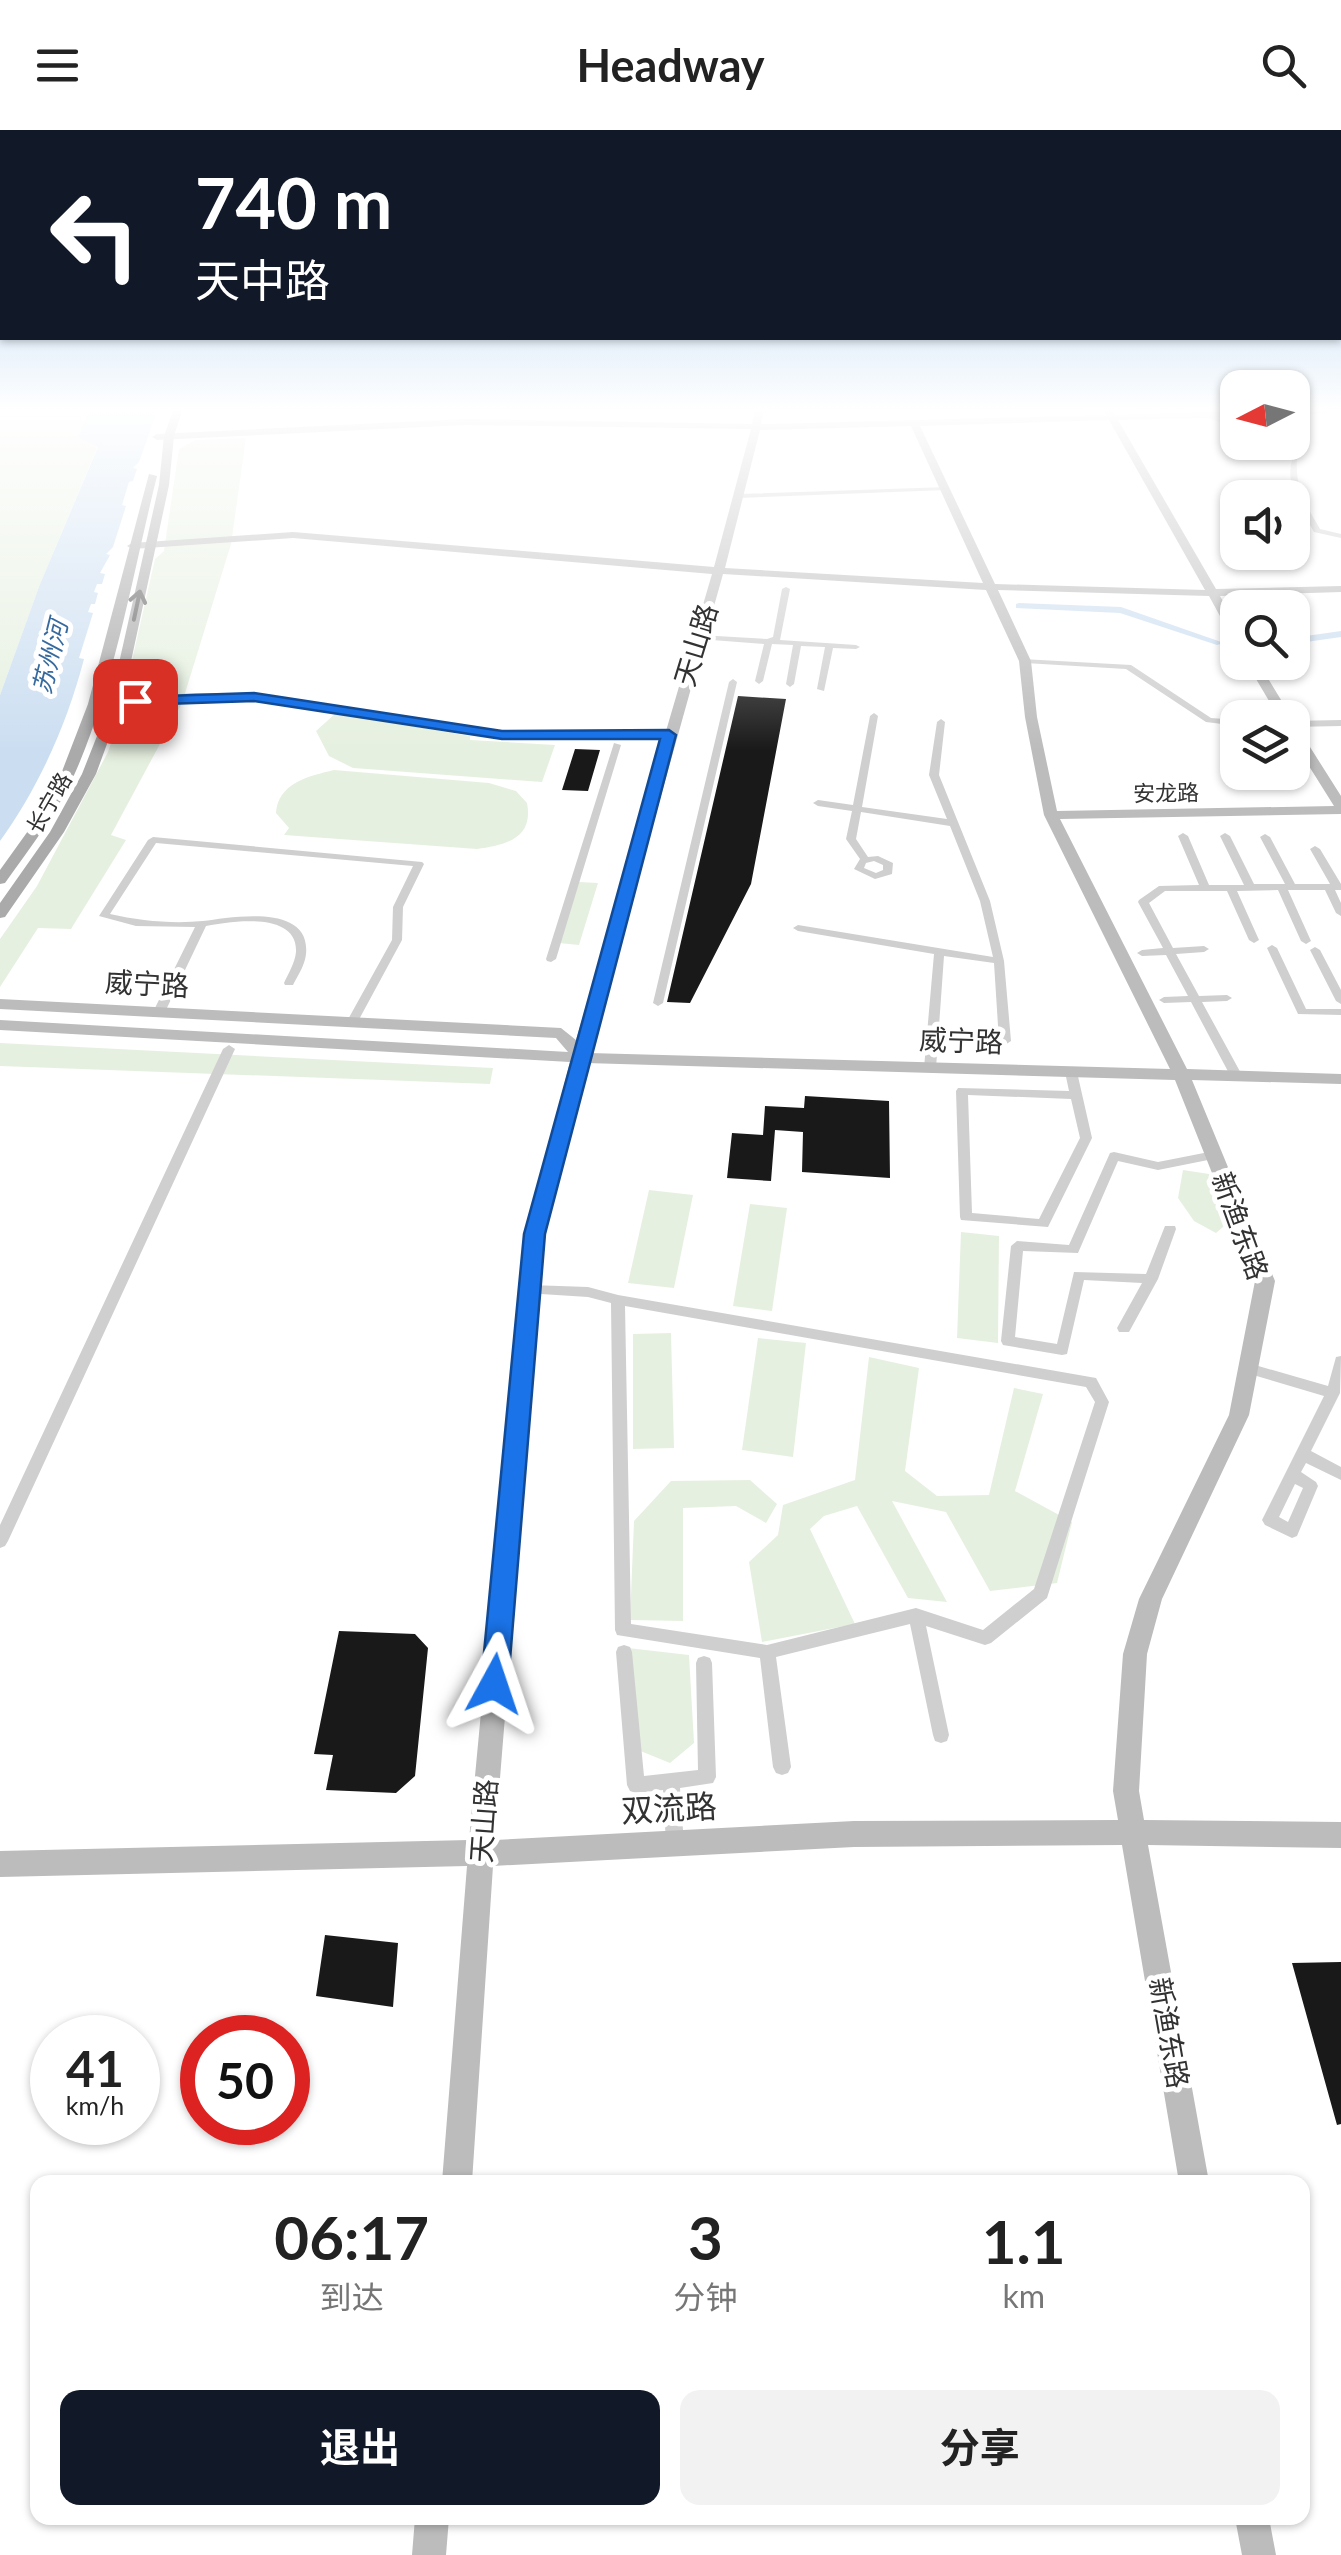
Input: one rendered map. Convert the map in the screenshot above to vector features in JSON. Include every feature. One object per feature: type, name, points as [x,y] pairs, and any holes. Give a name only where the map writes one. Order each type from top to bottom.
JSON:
[{"type":"main road","name":"长宁路","points":[[0,880],[35,832],[68,774],[94,704],[139,524]]},
{"type":"main road","name":"长宁路","points":[[0,914],[57,832],[89,774],[116,703],[155,524]]},
{"type":"street","name":"天山路","points":[[458,2175],[534,1234],[669,735],[731,524]]},
{"type":"street","name":"新渔东路","points":[[963,524],[1026,661],[1031,717],[1051,815],[1182,1076],[1265,1281],[1239,1415],[1151,1599],[1136,1654],[1126,1791],[1193,2175]]},
{"type":"street","points":[[1172,524],[1220,609]]},
{"type":"street","points":[[1314,524],[1317,530],[1341,536]]},
{"type":"street","points":[[132,546],[293,535],[718,571],[992,587],[1210,593],[1341,590]]},
{"type":"street","points":[[759,680],[769,642],[777,638],[786,589]]},
{"type":"street","points":[[699,637],[856,647]]},
{"type":"street","points":[[790,684],[798,643]]},
{"type":"street","points":[[821,689],[829,645]]},
{"type":"street","points":[[1026,661],[1128,668],[1208,720],[1220,721]]},
{"type":"street","points":[[658,1004],[734,682]]},
{"type":"street","points":[[94,704],[196,696],[254,697],[502,735],[669,735]]},
{"type":"street","points":[[865,859],[851,839],[874,716]]},
{"type":"street","points":[[941,722],[934,775],[985,901],[999,961],[1005,1041]]},
{"type":"street","points":[[1310,725],[1341,724]]},
{"type":"street","points":[[551,959],[617,744]]},
{"type":"street","points":[[1310,756],[1341,809]]},
{"type":"street","points":[[818,802],[952,823]]},
{"type":"street","name":"安龙路","points":[[1051,815],[1341,809]]},
{"type":"street","points":[[1183,836],[1205,888]]},
{"type":"street","points":[[1225,836],[1250,888]]},
{"type":"street","points":[[1266,836],[1311,946],[1341,1001]]},
{"type":"street","points":[[289,983],[302,952],[297,936],[281,924],[256,917],[202,924],[136,923],[104,916],[153,840],[420,864],[398,907],[397,940],[350,1034]]},
{"type":"street","points":[[1316,849],[1335,887],[1341,913]]},
{"type":"street","points":[[1238,1076],[1143,902],[1164,888],[1335,887]]},
{"type":"street","points":[[1231,888],[1254,940]]},
{"type":"street","points":[[159,1012],[202,924]]},
{"type":"street","points":[[798,928],[999,961]]},
{"type":"street","points":[[1272,948],[1302,1012],[1341,1012]]},
{"type":"street","points":[[1142,953],[1204,950]]},
{"type":"street","points":[[930,1068],[939,952]]},
{"type":"street","points":[[1164,1000],[1228,998]]},
{"type":"street","name":"威宁路","points":[[0,1004],[159,1012],[580,1056],[1341,1079]]},
{"type":"street","points":[[0,1016],[350,1034]]},
{"type":"street","points":[[0,1025],[350,1034]]},
{"type":"street","name":"威宁路","points":[[0,1037],[535,1065],[580,1056]]},
{"type":"street","points":[[0,1541],[230,1049]]},
{"type":"street","points":[[1072,1072],[1086,1138],[1043,1224],[966,1217],[962,1091],[1076,1095]]},
{"type":"street","points":[[1073,1250],[1016,1246],[1008,1340],[1062,1350],[1079,1274],[1073,1250],[1114,1156],[1158,1166],[1214,1155]]},
{"type":"street","points":[[1124,1328],[1151,1280],[1170,1230]]},
{"type":"street","points":[[1079,1274],[1151,1280]]},
{"type":"street","points":[[530,1290],[588,1292],[1091,1382],[1102,1402],[1041,1593],[984,1638],[916,1615],[767,1652],[623,1630],[618,1300]]},
{"type":"street","points":[[1293,1475],[1333,1393],[1341,1360]]},
{"type":"street","points":[[1248,1368],[1333,1393]]},
{"type":"street","points":[[1303,1454],[1341,1474]]},
{"type":"street","points":[[916,1615],[940,1735]]},
{"type":"street","points":[[624,1652],[636,1785],[706,1777],[704,1662]]},
{"type":"street","points":[[767,1652],[782,1767]]},
{"type":"street","points":[[671,1781],[676,1844]]},
{"type":"street","name":"双流路","points":[[0,1864],[482,1854],[874,1834],[1341,1834]]},
{"type":"street","points":[[430,2555],[432,2525]]},
{"type":"street","points":[[1253,2525],[1258,2555]]},
{"type":"green space","points":[[0,524],[65,524],[40,584],[0,695]]},
{"type":"green space","points":[[168,524],[234,524],[182,703],[111,835],[126,840],[71,929],[38,928],[0,987],[0,939],[37,886],[108,752],[118,722],[126,717],[135,686],[128,678],[155,559],[164,551]]},
{"type":"green space","points":[[336,713],[470,736],[470,740],[555,745],[542,782],[353,768],[329,756],[316,731]]},
{"type":"green space","points":[[334,770],[489,783],[516,791],[527,803],[526,824],[516,838],[477,849],[284,835],[289,828],[276,813],[282,794],[296,782]]},
{"type":"green space","points":[[579,882],[598,883],[579,945],[559,943]]},
{"type":"green space","points":[[0,1043],[493,1068],[490,1084],[0,1066]]},
{"type":"green space","points":[[1183,1170],[1209,1174],[1231,1220],[1216,1233],[1194,1221],[1178,1198]]},
{"type":"green space","points":[[649,1190],[693,1195],[674,1288],[628,1283]]},
{"type":"green space","points":[[750,1204],[787,1208],[772,1311],[733,1306]]},
{"type":"green space","points":[[961,1232],[999,1236],[998,1343],[957,1338]]},
{"type":"green space","points":[[671,1333],[674,1448],[633,1449],[633,1334]]},
{"type":"green space","points":[[758,1338],[806,1343],[793,1457],[742,1450]]},
{"type":"green space","points":[[869,1357],[919,1368],[905,1471],[937,1496],[989,1495],[1014,1388],[1043,1394],[1015,1491],[1072,1522],[1057,1583],[990,1591],[946,1512],[892,1501],[947,1602],[908,1598],[857,1506],[824,1516],[810,1529],[855,1624],[762,1642],[749,1562],[778,1535],[783,1505],[855,1480]]},
{"type":"green space","points":[[750,1480],[777,1504],[766,1523],[736,1506],[683,1508],[683,1621],[630,1620],[634,1521],[671,1481]]},
{"type":"green space","points":[[628,1648],[689,1655],[694,1743],[670,1763],[638,1750]]},
{"type":"water","name":"苏州河","points":[[65,524],[120,524],[113,547],[106,554],[110,555],[100,573],[105,574],[102,584],[97,584],[94,592],[98,593],[95,604],[91,604],[88,612],[93,613],[79,658],[84,659],[69,707],[39,777],[0,841],[0,695]]},
{"type":"building","points":[[738,696],[786,699],[751,884],[690,1003],[667,1002]]},
{"type":"building","points":[[575,749],[600,750],[588,791],[562,790]]},
{"type":"building","points":[[805,1096],[889,1101],[890,1178],[802,1172],[803,1132],[775,1130],[771,1181],[727,1178],[732,1133],[763,1135],[765,1106],[804,1108]]},
{"type":"building","points":[[339,1631],[415,1634],[428,1648],[415,1776],[396,1793],[326,1790],[333,1755],[314,1754]]},
{"type":"building","points":[[325,1935],[398,1943],[393,2007],[316,1996]]},
{"type":"building","points":[[1341,1962],[1341,2124],[1337,2125],[1292,1963]]},
{"type":"waterway","points":[[1019,606],[1121,610],[1220,643]]},
{"type":"waterway","points":[[1310,638],[1341,634]]},
{"type":"route","points":[[135,701],[254,697],[502,735],[669,735],[534,1234],[494,1684]]}]
